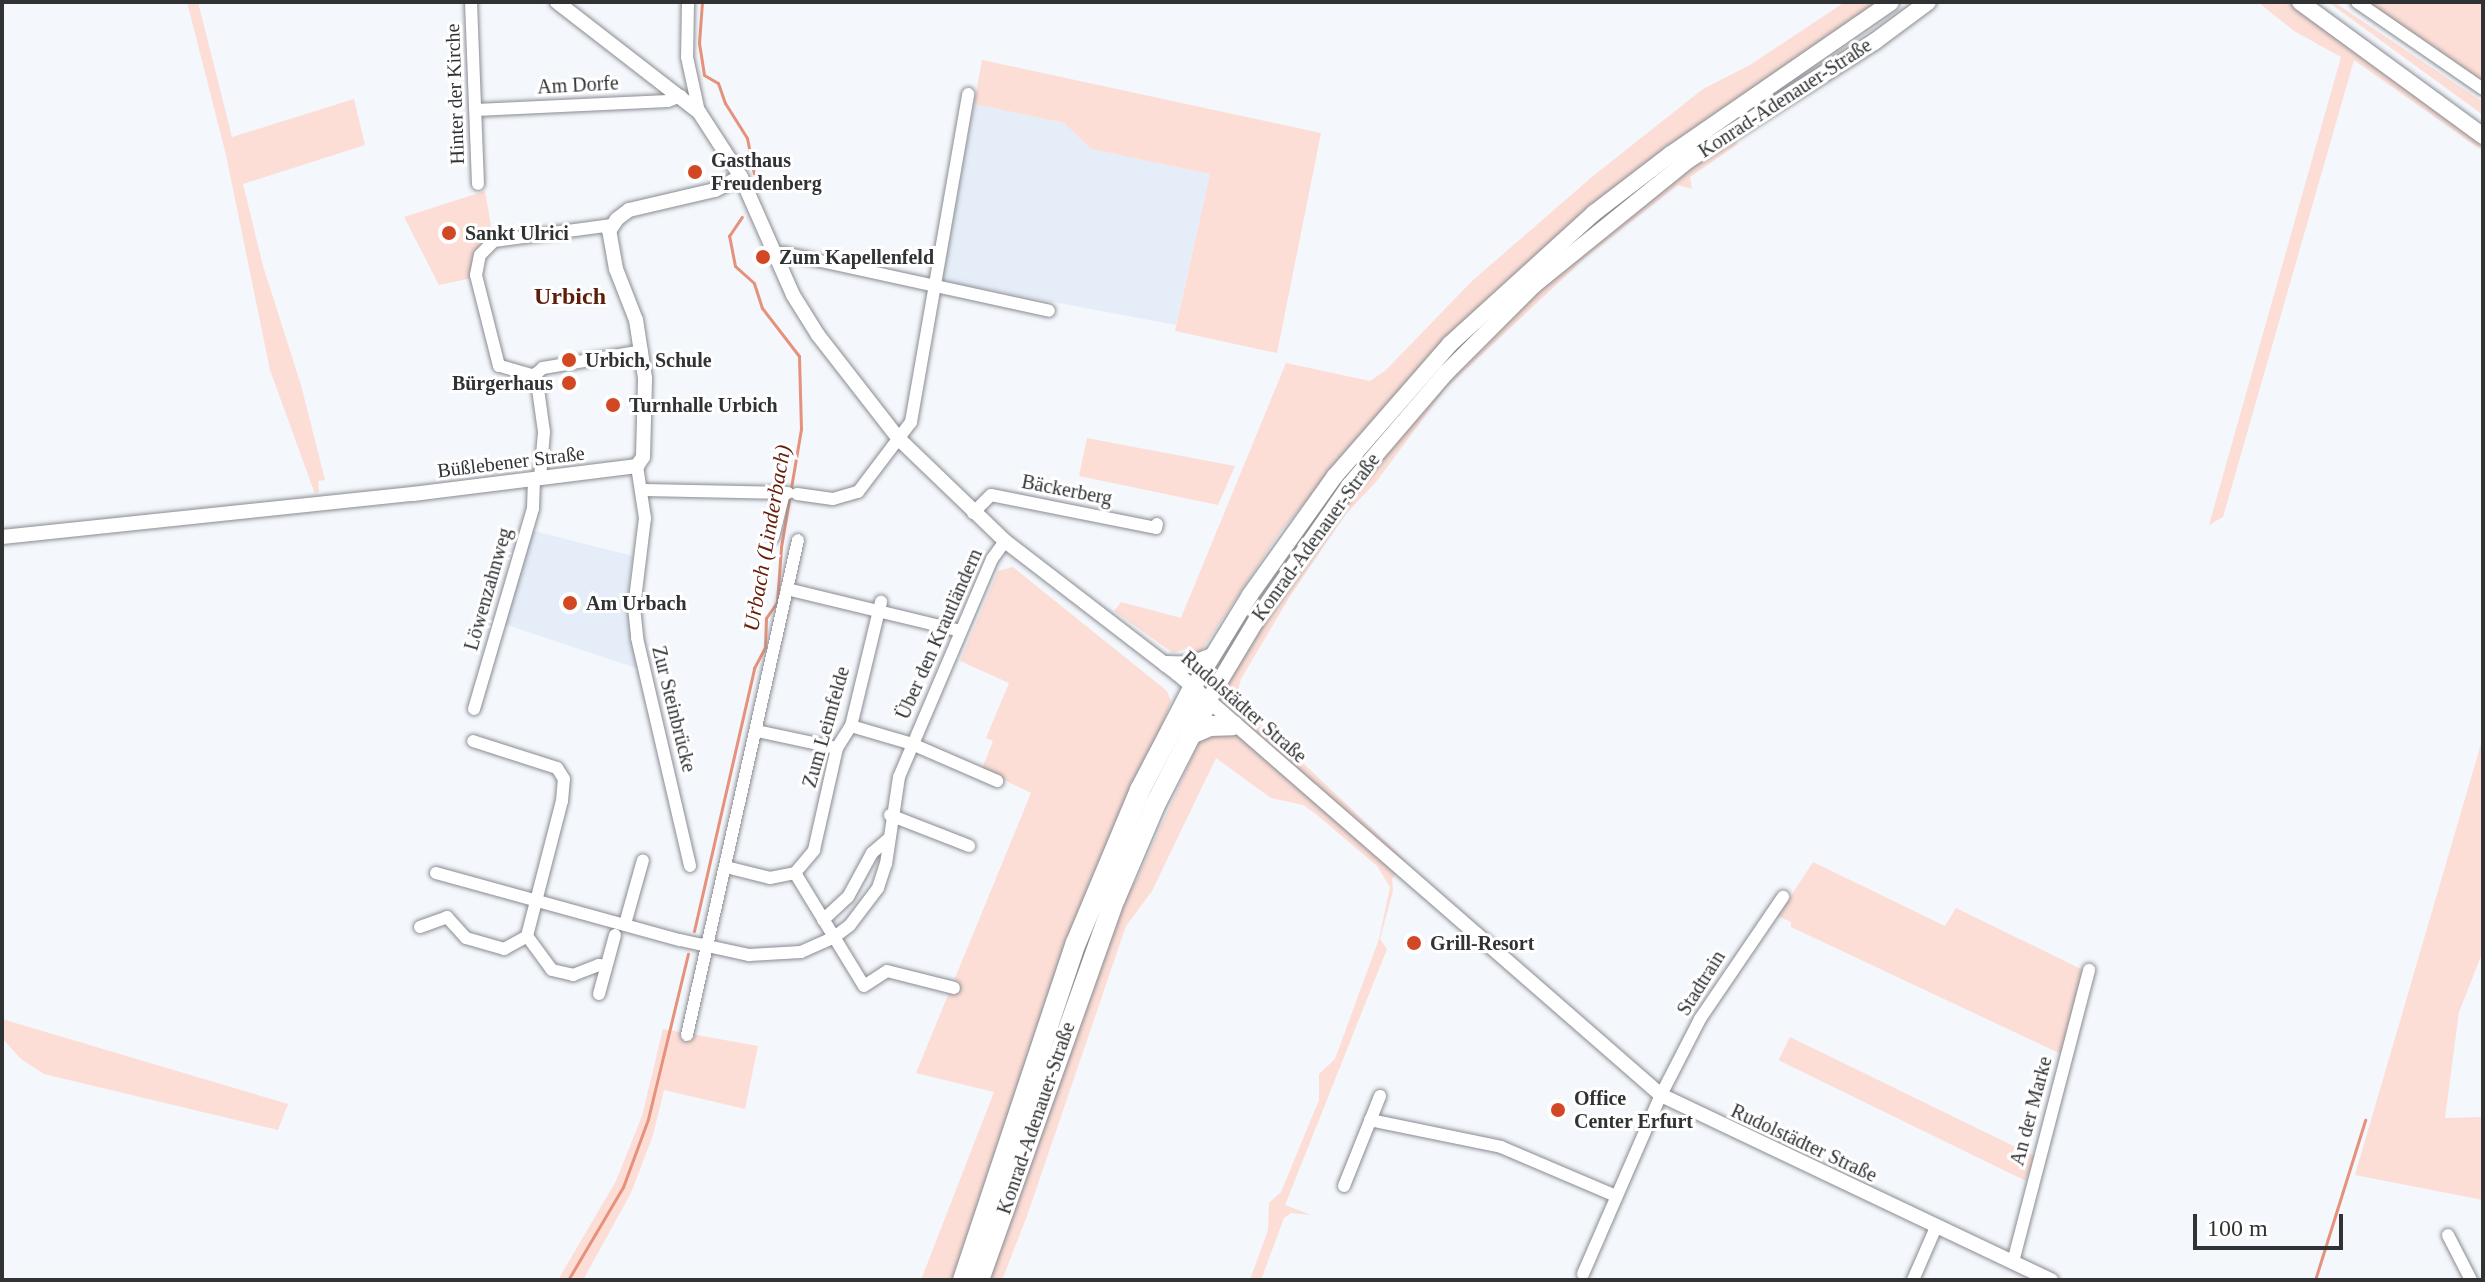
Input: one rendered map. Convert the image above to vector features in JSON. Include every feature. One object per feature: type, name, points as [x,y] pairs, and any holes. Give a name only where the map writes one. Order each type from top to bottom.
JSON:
[{"type":"highway","name":"Konrad-Adenauer-Straße","points":[[979,1280],[1097,946],[1143,834],[1191,734],[1200,695]]},
{"type":"highway","name":"Konrad-Adenauer-Straße","points":[[963,1280],[1076,943],[1140,790],[1200,695]]},
{"type":"highway","points":[[1191,734],[1210,726],[1233,725]]},
{"type":"main road","name":"Konrad-Adenauer-Straße","points":[[1200,695],[1212,656],[1257,584],[1335,476],[1462,333],[1594,213],[1671,154],[1891,2]]},
{"type":"main road","name":"Konrad-Adenauer-Straße","points":[[1200,695],[1349,486],[1446,373],[1514,305],[1585,240],[1687,161],[1874,42],[1928,2]]},
{"type":"main road","points":[[2300,2],[2483,136]]},
{"type":"main road","points":[[1166,664],[1189,665],[1212,656]]},
{"type":"street","name":"Hinter der Kirche","points":[[471,2],[478,184]]},
{"type":"street","name":"Rudolstädter Straße","points":[[557,2],[699,112],[741,177],[793,295],[818,335],[899,439],[1005,541],[1166,664],[1661,1095],[2051,1280]]},
{"type":"street","points":[[688,2],[687,57],[699,112]]},
{"type":"street","points":[[2357,2],[2483,89]]},
{"type":"street","points":[[644,490],[790,493],[833,499],[858,492],[899,439],[913,414],[968,94]]},
{"type":"street","name":"Am Dorfe","points":[[476,110],[668,101],[681,96]]},
{"type":"street","points":[[642,351],[543,368],[535,376],[499,366],[476,275],[477,264],[485,247],[494,241],[612,225],[629,210],[715,190],[741,177]]},
{"type":"street","points":[[612,225],[609,240],[612,255],[630,301],[642,351],[644,438],[643,457],[637,466]]},
{"type":"street","points":[[775,256],[784,253],[1049,311]]},
{"type":"street","name":"Löwenzahnweg","points":[[474,709],[533,508],[544,432],[535,376]]},
{"type":"street","name":"Büßlebener Straße","points":[[2,537],[637,466]]},
{"type":"street","name":"Zur Steinbrücke","points":[[637,466],[644,490],[645,527],[634,607],[637,638],[690,866]]},
{"type":"street","points":[[773,537],[790,493]]},
{"type":"street","name":"Bäckerberg","points":[[973,513],[991,495],[1156,528],[1157,524]]},
{"type":"street","points":[[687,1035],[798,540]]},
{"type":"street","name":"Über den Krautländern","points":[[436,873],[708,947],[776,956],[801,952],[833,938],[864,909],[878,888],[899,777],[992,559],[1005,541]]},
{"type":"street","points":[[787,589],[880,607],[960,631]]},
{"type":"street","name":"Zum Leimfelde","points":[[795,873],[814,850],[837,748],[851,726],[880,607]]},
{"type":"street","points":[[851,726],[912,744]]},
{"type":"street","points":[[757,731],[837,748]]},
{"type":"street","points":[[420,927],[447,917],[466,938],[504,949],[527,936],[562,801],[564,779],[557,768],[473,741]]},
{"type":"street","name":"Über den Krautländern","points":[[912,744],[997,781]]},
{"type":"street","points":[[890,815],[969,846]]},
{"type":"street","points":[[823,920],[848,897],[872,853],[889,838]]},
{"type":"street","points":[[625,924],[643,860]]},
{"type":"street","points":[[726,867],[770,878],[795,873],[864,986],[887,971],[954,988]]},
{"type":"street","name":"Stadtrain","points":[[1583,1274],[1661,1095],[1700,1019],[1783,897]]},
{"type":"street","points":[[599,994],[615,935]]},
{"type":"street","points":[[527,936],[552,970],[573,975],[599,965],[606,967]]},
{"type":"street","name":"An der Marke","points":[[2013,1262],[2089,970]]},
{"type":"street","points":[[1344,1186],[1380,1096]]},
{"type":"street","points":[[1370,1120],[1501,1147],[1616,1196]]},
{"type":"street","points":[[1913,1280],[1936,1227]]},
{"type":"street","points":[[2448,1235],[2471,1280]]},
{"type":"shaded area","points":[[187,2],[198,2],[232,137],[354,99],[365,145],[243,184],[263,266],[301,385],[325,480],[318,481],[319,491],[315,494],[270,370],[226,155]]},
{"type":"shaded area","points":[[1845,2],[1881,2],[1719,113],[1449,338],[1392,398],[1278,535],[1200,653],[1186,649],[1173,653],[1114,611],[1121,602],[1181,618],[1286,363],[1370,381],[1385,371],[1472,281],[1593,176],[1703,89],[1750,65]]},
{"type":"shaded area","points":[[2258,2],[2289,2],[2483,143],[2483,151],[2354,60],[2223,517],[2209,525],[2341,57],[2294,31]]},
{"type":"shaded area","points":[[2328,2],[2334,2],[2483,102],[2483,115]]},
{"type":"shaded area","points":[[2346,2],[2483,2],[2483,95]]},
{"type":"shaded area","points":[[982,60],[1321,133],[1277,353],[1175,331],[1210,174],[1091,149],[1064,123],[974,104]]},
{"type":"shaded area","points":[[974,104],[1064,123],[1091,149],[1210,174],[1176,325],[942,281]]},
{"type":"shaded area","points":[[1734,138],[1738,144],[1690,177],[1692,189],[1678,185],[1586,257],[1446,388],[1376,482],[1345,515],[1290,596],[1241,679],[1238,690],[1241,704],[1406,861],[1392,879],[1393,891],[1380,939],[1387,949],[1285,1205],[1311,1215],[1291,1213],[1284,1218],[1261,1280],[1250,1280],[1268,1230],[1269,1203],[1281,1192],[1319,1100],[1319,1074],[1335,1059],[1379,939],[1390,887],[1377,866],[1317,815],[1303,805],[1271,798],[1216,758],[1152,891],[1126,926],[1027,1216],[1002,1280],[987,1280],[1123,900],[1137,879],[1229,676],[1273,606],[1347,500],[1440,390],[1526,302],[1673,180]]},
{"type":"shaded area","points":[[485,191],[493,237],[473,257],[472,278],[439,285],[404,217]]},
{"type":"shaded area","points":[[1087,438],[1235,466],[1218,505],[1079,476]]},
{"type":"shaded area","name":"Am Urbach","points":[[534,531],[633,556],[629,582],[639,669],[504,624],[528,535]]},
{"type":"shaded area","points":[[1013,567],[1167,691],[1171,702],[957,1280],[921,1280],[994,1092],[916,1073],[1031,793],[982,769],[993,741],[986,738],[1009,683],[960,661],[998,571]]},
{"type":"shaded area","points":[[2483,737],[2483,951],[2459,1012],[2445,1118],[2483,1117],[2483,1200],[2355,1175]]},
{"type":"shaded area","points":[[1813,862],[1945,926],[1956,908],[2085,971],[2061,1054],[1791,927],[1791,922],[1778,916]]},
{"type":"shaded area","points":[[2,1019],[288,1104],[278,1130],[44,1074],[21,1059],[2,1038]]},
{"type":"shaded area","points":[[663,1029],[758,1046],[745,1109],[664,1090],[653,1135],[631,1193],[583,1280],[558,1280],[616,1181],[642,1116]]},
{"type":"shaded area","points":[[1790,1037],[2036,1157],[2025,1180],[1779,1060]]},
{"type":"waterway","name":"Urbach (Linderbach)","points":[[702,2],[699,43],[704,75],[718,83],[725,103],[747,138],[754,173]]},
{"type":"waterway","name":"Urbach (Linderbach)","points":[[694,931],[754,668],[765,647],[766,618],[777,602],[781,547],[801,429],[799,356],[762,308],[754,283],[735,266],[729,236],[742,217]]},
{"type":"waterway","name":"Urbach (Linderbach)","points":[[568,1280],[623,1187],[648,1119],[688,954]]},
{"type":"waterway","points":[[2315,1280],[2365,1120]]},
{"type":"place","name":"Gasthaus Freudenberg","points":[[695,172]]},
{"type":"place","name":"Sankt Ulrici","points":[[449,233]]},
{"type":"place","name":"Zum Kapellenfeld","points":[[763,257]]},
{"type":"place","name":"Urbich, Schule","points":[[569,360]]},
{"type":"place","name":"Bürgerhaus","points":[[569,383]]},
{"type":"place","name":"Turnhalle Urbich","points":[[613,405]]},
{"type":"place","name":"Am Urbach","points":[[570,603]]},
{"type":"place","name":"Grill-Resort","points":[[1414,943]]},
{"type":"place","name":"Office Center Erfurt","points":[[1558,1110]]},
{"type":"district","name":"Urbich","points":[[570,297]]}]
